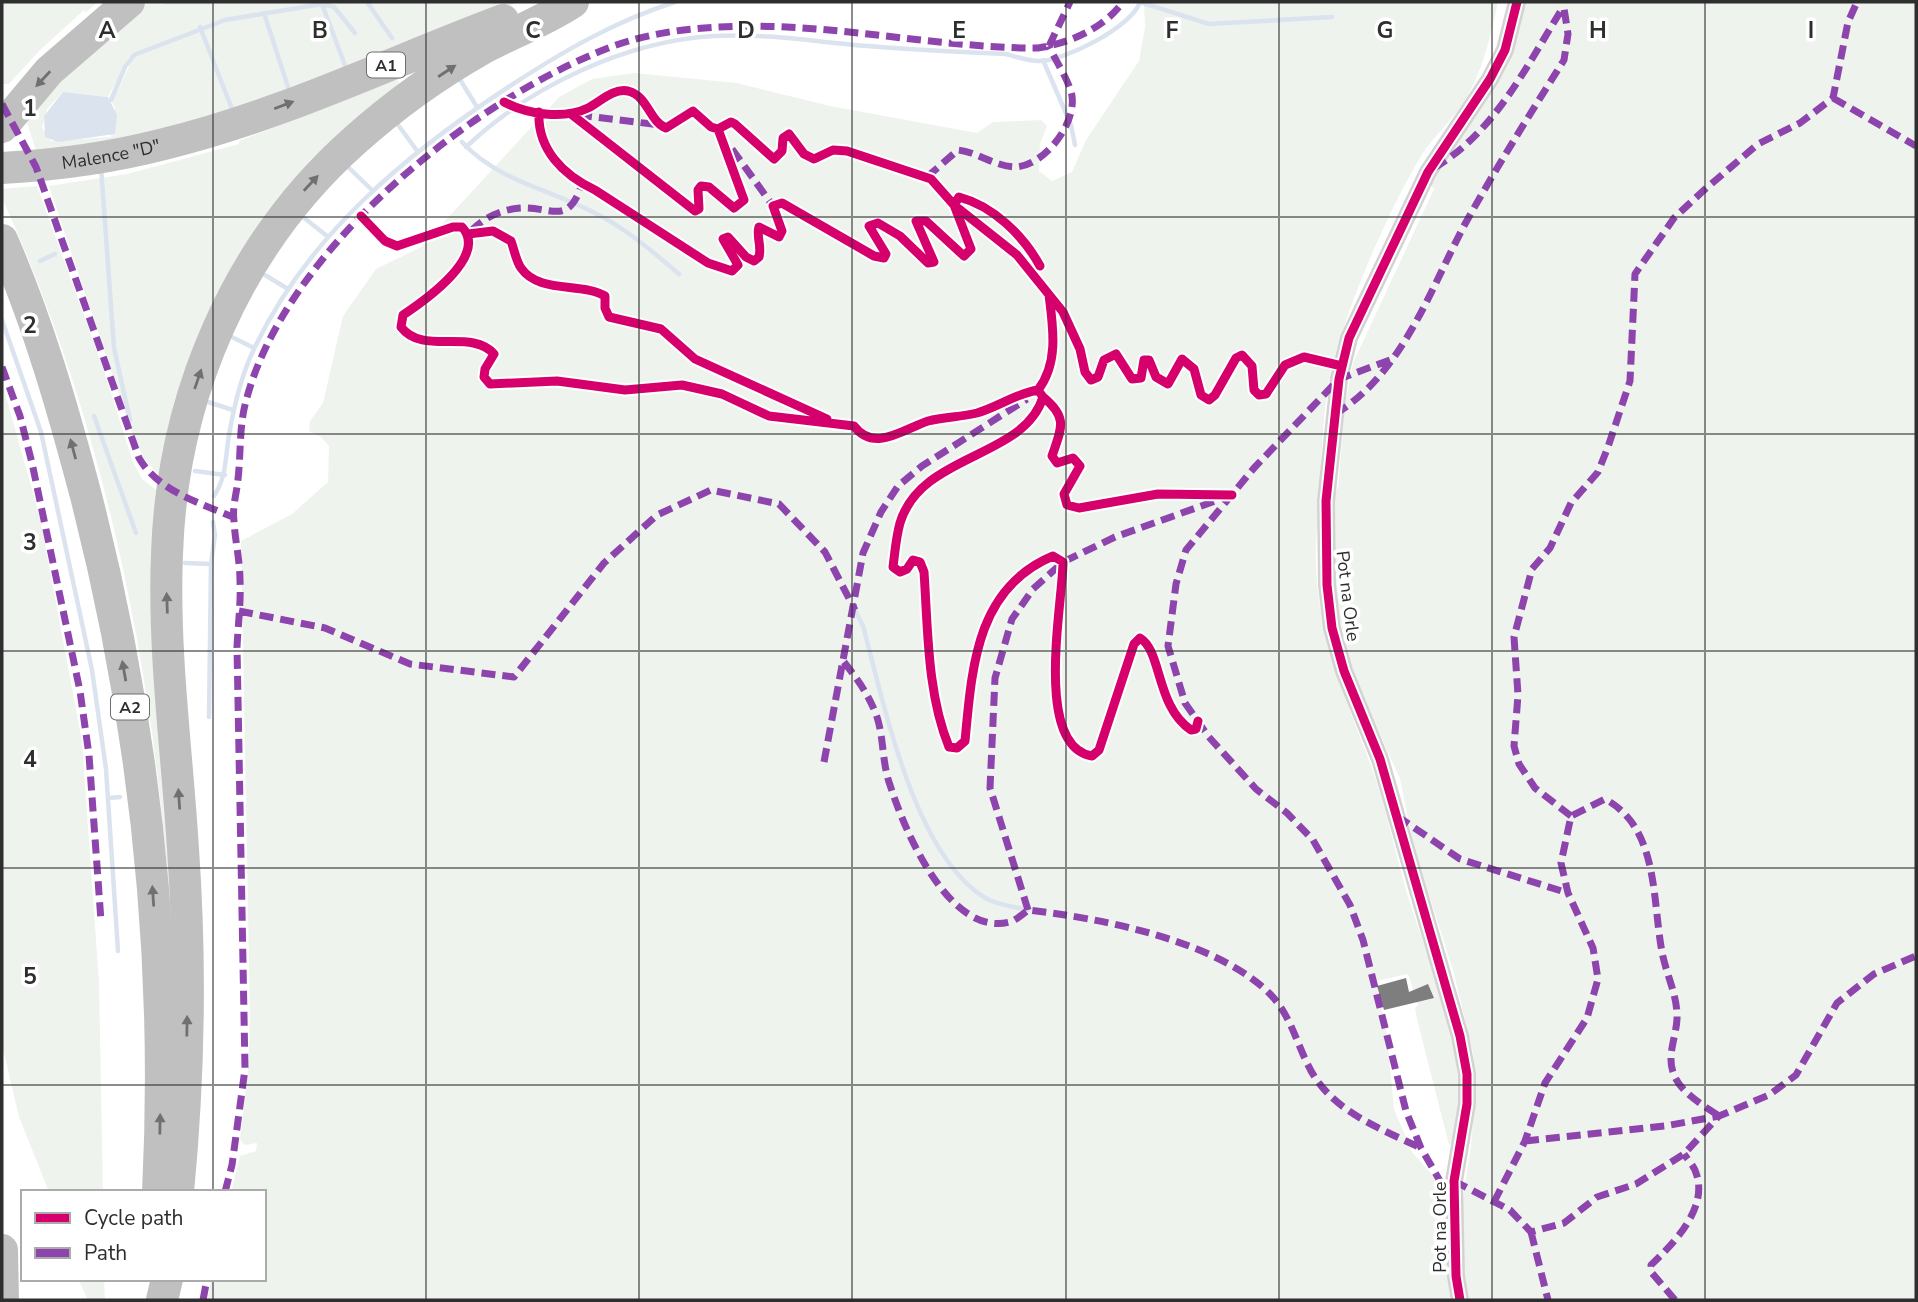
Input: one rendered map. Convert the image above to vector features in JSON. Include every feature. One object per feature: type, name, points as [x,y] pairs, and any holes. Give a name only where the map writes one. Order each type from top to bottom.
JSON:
[{"type":"highway","points":[[2,127],[49,71],[88,34],[129,2]]},
{"type":"highway","name":"Malence \"D\"","points":[[2,168],[84,161],[167,144],[219,128],[553,2]]},
{"type":"highway","points":[[178,1190],[186,1077],[187,936],[170,671],[167,555],[175,469],[195,387],[209,348],[247,270],[295,201],[324,170],[373,124],[419,89],[484,48],[573,2]]},
{"type":"highway","name":"A2","points":[[2,240],[42,348],[76,459],[97,541],[130,708],[152,875],[158,959],[161,1085],[158,1190]]},
{"type":"highway","points":[[2,1250],[3,1300]]},
{"type":"highway","points":[[151,1300],[152,1281]]},
{"type":"highway","points":[[162,1300],[167,1281]]},
{"type":"street","name":"Pot na Orle","points":[[1460,1300],[1456,1276],[1454,1181],[1467,1104],[1467,1074],[1460,1035],[1380,759],[1344,671],[1332,628],[1326,585],[1326,501],[1339,379],[1349,338],[1428,172],[1490,79],[1505,50],[1517,2]]},
{"type":"shaded area","points":[[2,2],[98,2],[86,12],[84,10],[40,50],[9,84],[2,84]]},
{"type":"shaded area","points":[[148,2],[519,2],[283,94],[138,137],[37,154],[26,119],[69,71]],"holes":[[[129,57],[133,58],[112,102],[115,108],[111,137],[51,141],[42,128],[47,109],[63,92],[108,97]]]},
{"type":"shaded area","points":[[1144,2],[1498,2],[1486,52],[1472,88],[1423,153],[1405,184],[1369,262],[1339,342],[1327,397],[1316,546],[1318,592],[1328,642],[1381,795],[1406,890],[1437,984],[1453,1044],[1459,1108],[1456,1142],[1449,1145],[1417,1019],[1415,1008],[1418,1005],[1408,974],[1376,981],[1387,1035],[1394,1109],[1412,1152],[1437,1180],[1449,1206],[1454,1300],[207,1300],[211,1281],[266,1281],[266,1190],[232,1190],[240,1156],[256,1151],[257,1143],[244,1145],[240,1139],[248,1070],[250,1016],[241,541],[292,514],[328,482],[329,446],[321,437],[309,431],[310,421],[323,403],[343,316],[376,269],[421,247],[559,97],[592,79],[634,73],[737,83],[830,106],[977,133],[993,122],[1041,120],[1047,126],[1040,144],[1039,171],[1052,181],[1072,172],[1086,140],[1139,61],[1145,27]]},
{"type":"shaded area","points":[[1513,2],[1916,2],[1916,1300],[1464,1300],[1462,1203],[1471,1147],[1476,1081],[1473,1053],[1453,970],[1414,848],[1400,779],[1351,670],[1335,596],[1333,492],[1338,489],[1345,405],[1353,363],[1434,189],[1430,184],[1480,104]]},
{"type":"shaded area","points":[[395,80],[399,81],[399,85],[308,169],[161,477],[144,459],[132,433],[49,186],[127,174],[239,144],[239,141]]},
{"type":"shaded area","points":[[63,92],[108,97],[117,115],[115,134],[58,142],[45,137],[44,116]]},
{"type":"shaded area","points":[[37,186],[102,365],[133,462],[142,479],[159,492],[162,728],[172,945],[155,754],[122,564],[99,470],[71,377],[39,286],[2,198],[2,189]]},
{"type":"shaded area","points":[[2,382],[40,518],[82,741],[99,982],[103,1190],[48,1190],[19,1117],[2,1044]]},
{"type":"shaded area","points":[[79,1281],[104,1281],[105,1300],[88,1300]]},
{"type":"building","points":[[1406,978],[1409,992],[1428,984],[1434,998],[1384,1010],[1377,986]]},
{"type":"waterway","points":[[166,2],[210,2]]},
{"type":"waterway","points":[[367,2],[392,38]]},
{"type":"waterway","points":[[214,496],[223,474],[233,413],[249,359],[276,308],[302,269],[331,234],[363,200],[398,169],[471,112],[549,61],[590,38],[631,18],[675,2]]},
{"type":"waterway","points":[[466,147],[519,105],[581,70],[647,47],[681,40],[733,35],[772,37],[1006,54],[1039,61],[1064,55],[1096,41],[1124,22],[1140,2],[1209,24],[1332,17]]},
{"type":"waterway","points":[[322,4],[346,68]]},
{"type":"waterway","points":[[111,100],[125,67],[134,55],[225,20],[322,4],[334,7],[355,33]]},
{"type":"waterway","points":[[264,13],[289,90]]},
{"type":"waterway","points":[[200,27],[232,109]]},
{"type":"waterway","points":[[1043,60],[1071,125],[1075,145]]},
{"type":"waterway","points":[[459,78],[477,107]]},
{"type":"waterway","points":[[396,122],[418,152]]},
{"type":"waterway","points":[[462,142],[490,166],[615,224],[679,274]]},
{"type":"waterway","points":[[101,167],[114,348],[130,420]]},
{"type":"waterway","points":[[348,167],[372,190]]},
{"type":"waterway","points":[[303,217],[327,236]]},
{"type":"waterway","points":[[40,261],[55,254]]},
{"type":"waterway","points":[[265,275],[288,289]]},
{"type":"waterway","points":[[2,320],[41,432],[92,670],[106,769],[118,951]]},
{"type":"waterway","points":[[232,337],[254,348]]},
{"type":"waterway","points":[[208,402],[233,410]]},
{"type":"waterway","points":[[94,416],[136,533]]},
{"type":"waterway","points":[[195,471],[225,475]]},
{"type":"waterway","points":[[209,717],[211,564],[215,535],[213,522]]},
{"type":"waterway","points":[[185,563],[211,564]]},
{"type":"waterway","points":[[855,610],[863,626],[892,735],[906,776],[921,814],[940,849],[962,878],[987,899],[1028,910]]},
{"type":"waterway","points":[[108,798],[120,797]]},
{"type":"marked path","points":[[1049,46],[1070,2]]},
{"type":"marked path","points":[[226,1190],[232,1165],[245,1069],[237,647],[240,589],[234,510],[246,401],[266,346],[298,292],[338,241],[385,193],[436,149],[490,110],[544,78],[610,47],[672,32],[759,26],[839,31],[958,44],[1038,48],[1085,33],[1106,19],[1123,2]]},
{"type":"marked path","points":[[1335,414],[1379,377],[1396,354],[1426,303],[1465,224],[1564,60],[1568,34],[1563,2]]},
{"type":"marked path","points":[[1571,816],[1535,788],[1519,764],[1514,746],[1518,695],[1514,637],[1532,569],[1550,548],[1571,503],[1598,472],[1608,447],[1630,381],[1635,274],[1674,218],[1703,191],[1758,144],[1800,123],[1833,98],[1848,22],[1857,2]]},
{"type":"marked path","points":[[1434,168],[1456,153],[1492,117],[1522,75],[1562,9]]},
{"type":"marked path","points":[[927,177],[958,150],[1001,165],[1016,167],[1027,165],[1048,151],[1064,130],[1072,107],[1068,84],[1049,46]]},
{"type":"marked path","points":[[1833,98],[1916,146]]},
{"type":"marked path","points":[[2,104],[36,167],[139,458],[147,469],[168,487],[233,517]]},
{"type":"marked path","points":[[578,115],[660,125]]},
{"type":"marked path","points":[[732,149],[773,206]]},
{"type":"marked path","points":[[471,231],[487,218],[506,210],[564,210],[571,206],[582,184]]},
{"type":"marked path","points":[[1390,360],[1339,379],[1254,468],[1186,550],[1176,584],[1168,646],[1185,703],[1208,736],[1256,789],[1287,813],[1313,840],[1350,905],[1363,940],[1406,1111],[1421,1148],[1451,1200]]},
{"type":"marked path","points":[[2,367],[20,416],[32,463],[80,691],[89,755],[101,921]]},
{"type":"marked path","points":[[824,762],[863,553],[881,512],[898,486],[922,466],[1027,399]]},
{"type":"marked path","points":[[239,611],[325,628],[410,664],[514,677],[604,563],[657,515],[711,490],[779,504],[825,552],[855,610]]},
{"type":"marked path","points":[[1028,910],[990,788],[995,678],[1012,619],[1033,589],[1063,562],[1115,537],[1218,500]]},
{"type":"marked path","points":[[844,662],[863,688],[877,717],[887,777],[918,852],[932,876],[967,914],[988,923],[1010,922],[1028,910],[1089,919],[1157,935],[1221,960],[1249,976],[1278,1003],[1308,1065],[1329,1094],[1342,1106],[1372,1125],[1421,1148]]},
{"type":"marked path","points":[[1494,1202],[1525,1141],[1545,1083],[1587,1018],[1598,979],[1593,948],[1568,893],[1561,863],[1571,816],[1605,799],[1623,812],[1635,828],[1650,866],[1662,952],[1677,1010],[1671,1059],[1673,1072],[1686,1092],[1719,1116]]},
{"type":"marked path","points":[[1397,816],[1460,859],[1568,893]]},
{"type":"marked path","points":[[1454,1181],[1510,1210],[1531,1232],[1564,1223],[1597,1197],[1636,1184],[1684,1154],[1719,1116],[1769,1095],[1796,1075],[1837,1003],[1874,974],[1916,956]]},
{"type":"marked path","points":[[1525,1141],[1665,1126],[1719,1116]]},
{"type":"marked path","points":[[1675,1300],[1652,1273],[1651,1265],[1687,1224],[1698,1199],[1696,1173],[1684,1154]]},
{"type":"marked path","points":[[1531,1232],[1548,1300]]},
{"type":"marked path","points":[[203,1300],[207,1281]]},
{"type":"cycle path","points":[[1460,1300],[1456,1276],[1454,1181],[1467,1104],[1467,1074],[1460,1036],[1380,759],[1344,671],[1332,628],[1327,585],[1326,501],[1339,379],[1349,338],[1428,172],[1490,79],[1505,50],[1517,2]]},
{"type":"cycle path","points":[[504,102],[523,110],[568,114],[588,108],[612,93],[628,91],[640,98],[660,125],[666,128],[693,111],[711,127],[718,129],[731,122],[735,124],[774,159],[782,151],[783,138],[789,134],[804,154],[814,159],[833,150],[847,151],[931,179],[954,205],[1017,255],[1063,312],[1080,349],[1085,372],[1091,380],[1098,377],[1104,360],[1116,354],[1132,379],[1141,378],[1144,360],[1149,360],[1156,377],[1168,384],[1182,359],[1194,369],[1201,395],[1209,400],[1215,395],[1236,358],[1242,355],[1252,366],[1254,390],[1259,395],[1266,394],[1285,365],[1304,357],[1342,366]]},
{"type":"cycle path","points":[[539,112],[542,138],[547,149],[572,177],[708,263],[732,271],[738,265],[723,239],[728,237],[746,257],[754,261],[760,253],[759,227],[779,237],[782,231],[773,206],[782,203],[874,256],[884,258],[886,254],[869,226],[878,223],[900,236],[928,263],[934,262],[916,221],[926,221],[964,256],[971,249],[954,205],[959,197],[984,207],[1006,223],[1025,243],[1040,266]]},
{"type":"cycle path","points":[[571,114],[695,211],[699,209],[698,190],[701,186],[709,187],[734,208],[744,200],[718,129]]},
{"type":"cycle path","points":[[361,216],[385,241],[397,246],[453,227],[462,227],[468,239],[467,251],[461,264],[438,289],[403,315],[401,327],[422,340],[473,343],[484,347],[494,354],[485,369],[484,377],[490,384],[557,381],[625,390],[682,385],[722,394],[769,416],[854,426],[871,438],[890,437],[928,421],[977,413],[1038,390],[1043,397],[1032,417],[1016,433],[929,482],[911,500],[900,523],[893,567],[900,572],[907,569],[913,560],[920,562],[924,572],[932,683],[949,747],[957,748],[965,741],[976,659],[993,609],[1008,588],[1027,570],[1053,556],[1063,562],[1055,670],[1057,701],[1063,727],[1074,746],[1092,756],[1099,750],[1134,644],[1140,638],[1152,655],[1171,708],[1191,730],[1196,729],[1198,721]]},
{"type":"cycle path","points":[[468,234],[493,231],[511,241],[519,265],[529,276],[549,285],[584,289],[605,296],[605,308],[609,317],[661,329],[695,359],[827,419]]},
{"type":"cycle path","points":[[1038,390],[1045,379],[1052,357],[1053,332],[1049,295]]},
{"type":"cycle path","points":[[1043,397],[1057,411],[1061,424],[1052,456],[1057,463],[1073,458],[1080,466],[1064,494],[1067,505],[1079,508],[1158,494],[1232,495]]}]
